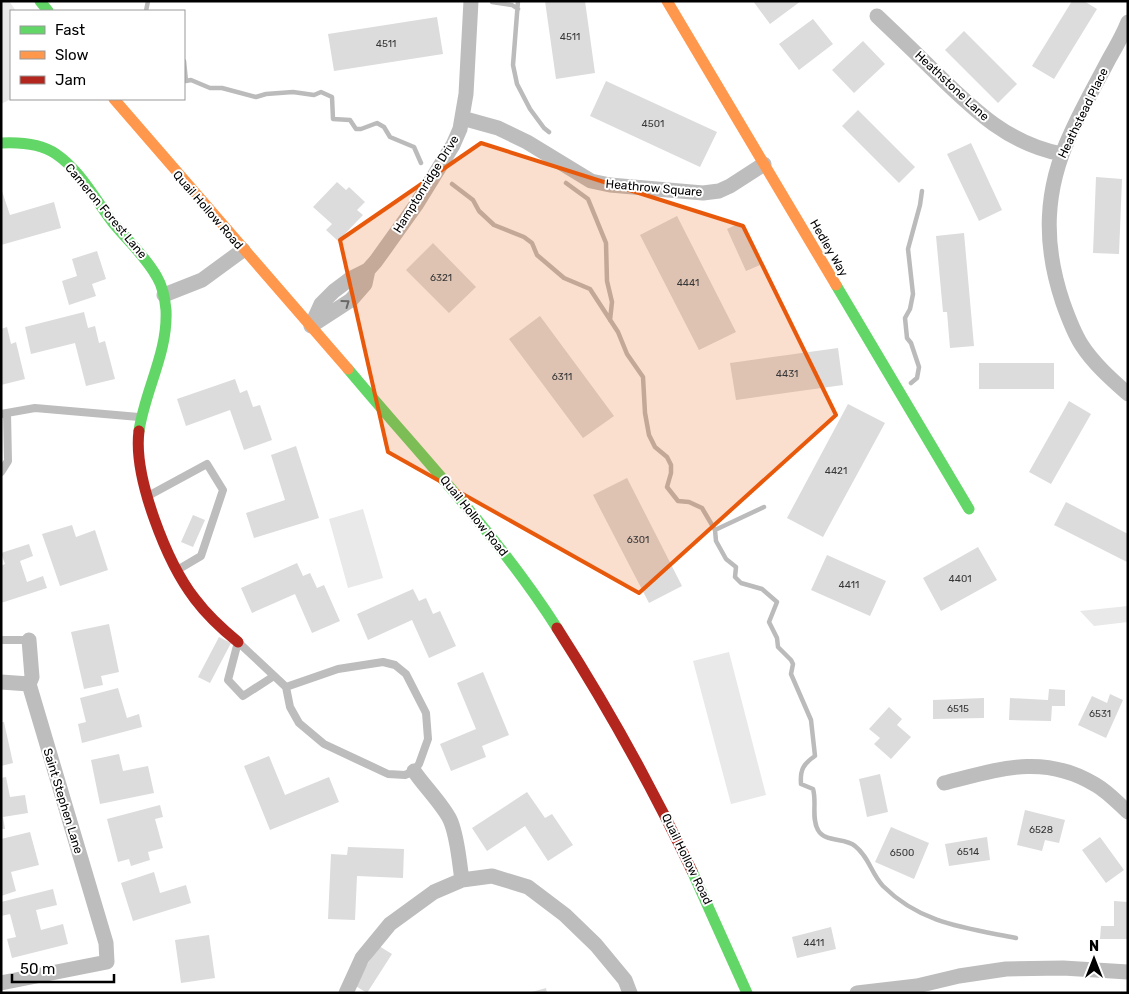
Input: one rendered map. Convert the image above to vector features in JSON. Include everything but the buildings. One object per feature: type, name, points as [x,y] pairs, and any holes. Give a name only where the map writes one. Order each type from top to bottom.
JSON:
[{"type":"street","name":"Hamptonridge Drive","points":[[311,326],[351,300],[365,284],[368,270],[416,205],[453,144],[462,118],[466,94],[471,1]]},
{"type":"street","name":"Hedley Way","points":[[667,1],[969,509]]},
{"type":"street","name":"Heathstone Lane","points":[[877,16],[966,102],[996,126],[1027,144],[1062,154]]},
{"type":"street","name":"Heathstead Place","points":[[1128,22],[1071,132],[1062,154],[1050,199],[1048,230],[1058,290],[1070,323],[1081,344],[1091,357],[1128,394]]},
{"type":"street","name":"Quail Hollow Road","points":[[115,100],[243,250],[445,480],[517,569],[621,730],[655,793],[718,924],[747,993]]},
{"type":"street","name":"Heathrow Square","points":[[462,118],[498,128],[527,142],[591,181],[610,185],[703,193],[719,191],[764,164]]},
{"type":"street","name":"Cameron Forest Lane","points":[[1,143],[14,142],[40,147],[55,154],[68,164],[115,225],[151,266],[160,281],[166,309],[165,339],[160,362],[141,418],[138,441],[140,469],[157,528],[177,570],[205,613],[238,642]]},
{"type":"street","points":[[164,295],[202,280],[243,250]]},
{"type":"street","name":"Saint Stephen Lane","points":[[1,983],[107,962],[106,943],[29,684],[32,677],[29,640]]},
{"type":"street","points":[[1,682],[29,684]]},
{"type":"street","points":[[944,783],[1009,767],[1035,765],[1057,768],[1078,775],[1097,786],[1115,799],[1128,812]]},
{"type":"street","points":[[414,770],[423,785],[451,821],[458,850],[462,880]]},
{"type":"street","points":[[346,993],[362,958],[390,924],[434,892],[462,880],[492,876],[528,887],[565,915],[596,945],[625,980],[630,993]]},
{"type":"street","points":[[857,993],[918,989],[959,976],[1006,969],[1063,968],[1128,972]]},
{"type":"lane","points":[[1,472],[8,461],[4,413],[35,408],[141,418]]},
{"type":"lane","points":[[147,497],[207,464],[223,490],[201,556],[177,570]]},
{"type":"lane","points":[[1,640],[29,640]]},
{"type":"lane","points":[[274,676],[243,696],[228,680],[238,642],[286,687],[290,707],[299,723],[324,744],[388,774],[405,775],[414,770],[419,764],[428,739],[426,714],[406,674],[395,665],[382,662],[338,669],[286,687]]},
{"type":"highlighted area","points":[[481,143],[743,226],[836,415],[639,593],[388,452],[340,240]]},
{"type":"shaded area","points":[[1,1],[9,1],[15,10],[10,10],[10,100],[1,104]]},
{"type":"shaded area","points":[[363,509],[383,578],[348,588],[329,519]]},
{"type":"shaded area","points":[[1128,606],[1128,622],[1094,626],[1080,611]]},
{"type":"shaded area","points":[[729,652],[766,795],[731,804],[693,661]]},
{"type":"waterway","points":[[146,10],[148,1]]},
{"type":"waterway","points":[[518,1],[513,65],[517,84],[530,109],[549,132]]},
{"type":"waterway","points":[[492,2],[512,5],[518,9]]},
{"type":"waterway","points":[[185,71],[186,81],[191,80],[210,88],[222,88],[256,97],[266,94],[293,92],[314,95],[321,92],[332,97],[333,119],[350,120],[356,129],[377,123],[384,127],[390,137],[414,147],[421,163]]},
{"type":"waterway","points":[[566,183],[588,199],[606,243],[607,281],[612,302],[610,320]]},
{"type":"waterway","points":[[452,184],[473,200],[479,211],[494,225],[524,237],[532,243],[537,255],[564,278],[590,289],[618,332],[627,354],[643,377],[645,413],[649,435],[655,447],[667,457],[671,465],[667,487],[678,501],[689,502],[702,508],[715,530],[716,541],[726,559],[736,567],[735,577],[741,583],[762,589],[777,602],[769,622],[777,638],[778,647],[793,664],[791,674],[811,720],[815,756],[803,768],[801,784],[813,789],[815,820],[818,830],[825,837],[851,843],[860,850],[883,886],[913,909],[929,917],[962,927],[1016,938]]},
{"type":"waterway","points":[[911,383],[917,378],[919,367],[911,343],[907,338],[905,318],[910,309],[913,294],[908,249],[922,191]]},
{"type":"waterway","points":[[715,530],[764,507]]},
{"type":"traffic: fast","points":[[40,1],[47,10]]},
{"type":"traffic: fast","points":[[1,143],[37,145],[50,150],[65,161],[81,178],[114,224],[148,263],[159,281],[165,302],[166,326],[160,356],[139,431]]},
{"type":"traffic: fast","points":[[836,285],[969,509]]},
{"type":"traffic: fast","points":[[348,369],[483,527],[534,593],[557,628]]},
{"type":"traffic: fast","points":[[692,871],[747,993]]},
{"type":"traffic: slow","points":[[667,1],[836,285]]},
{"type":"traffic: slow","points":[[115,100],[348,369]]},
{"type":"traffic: jam","points":[[139,431],[141,472],[154,519],[163,542],[184,583],[200,605],[215,622],[238,642]]},
{"type":"traffic: jam","points":[[557,628],[594,687],[628,747],[692,871]]}]
